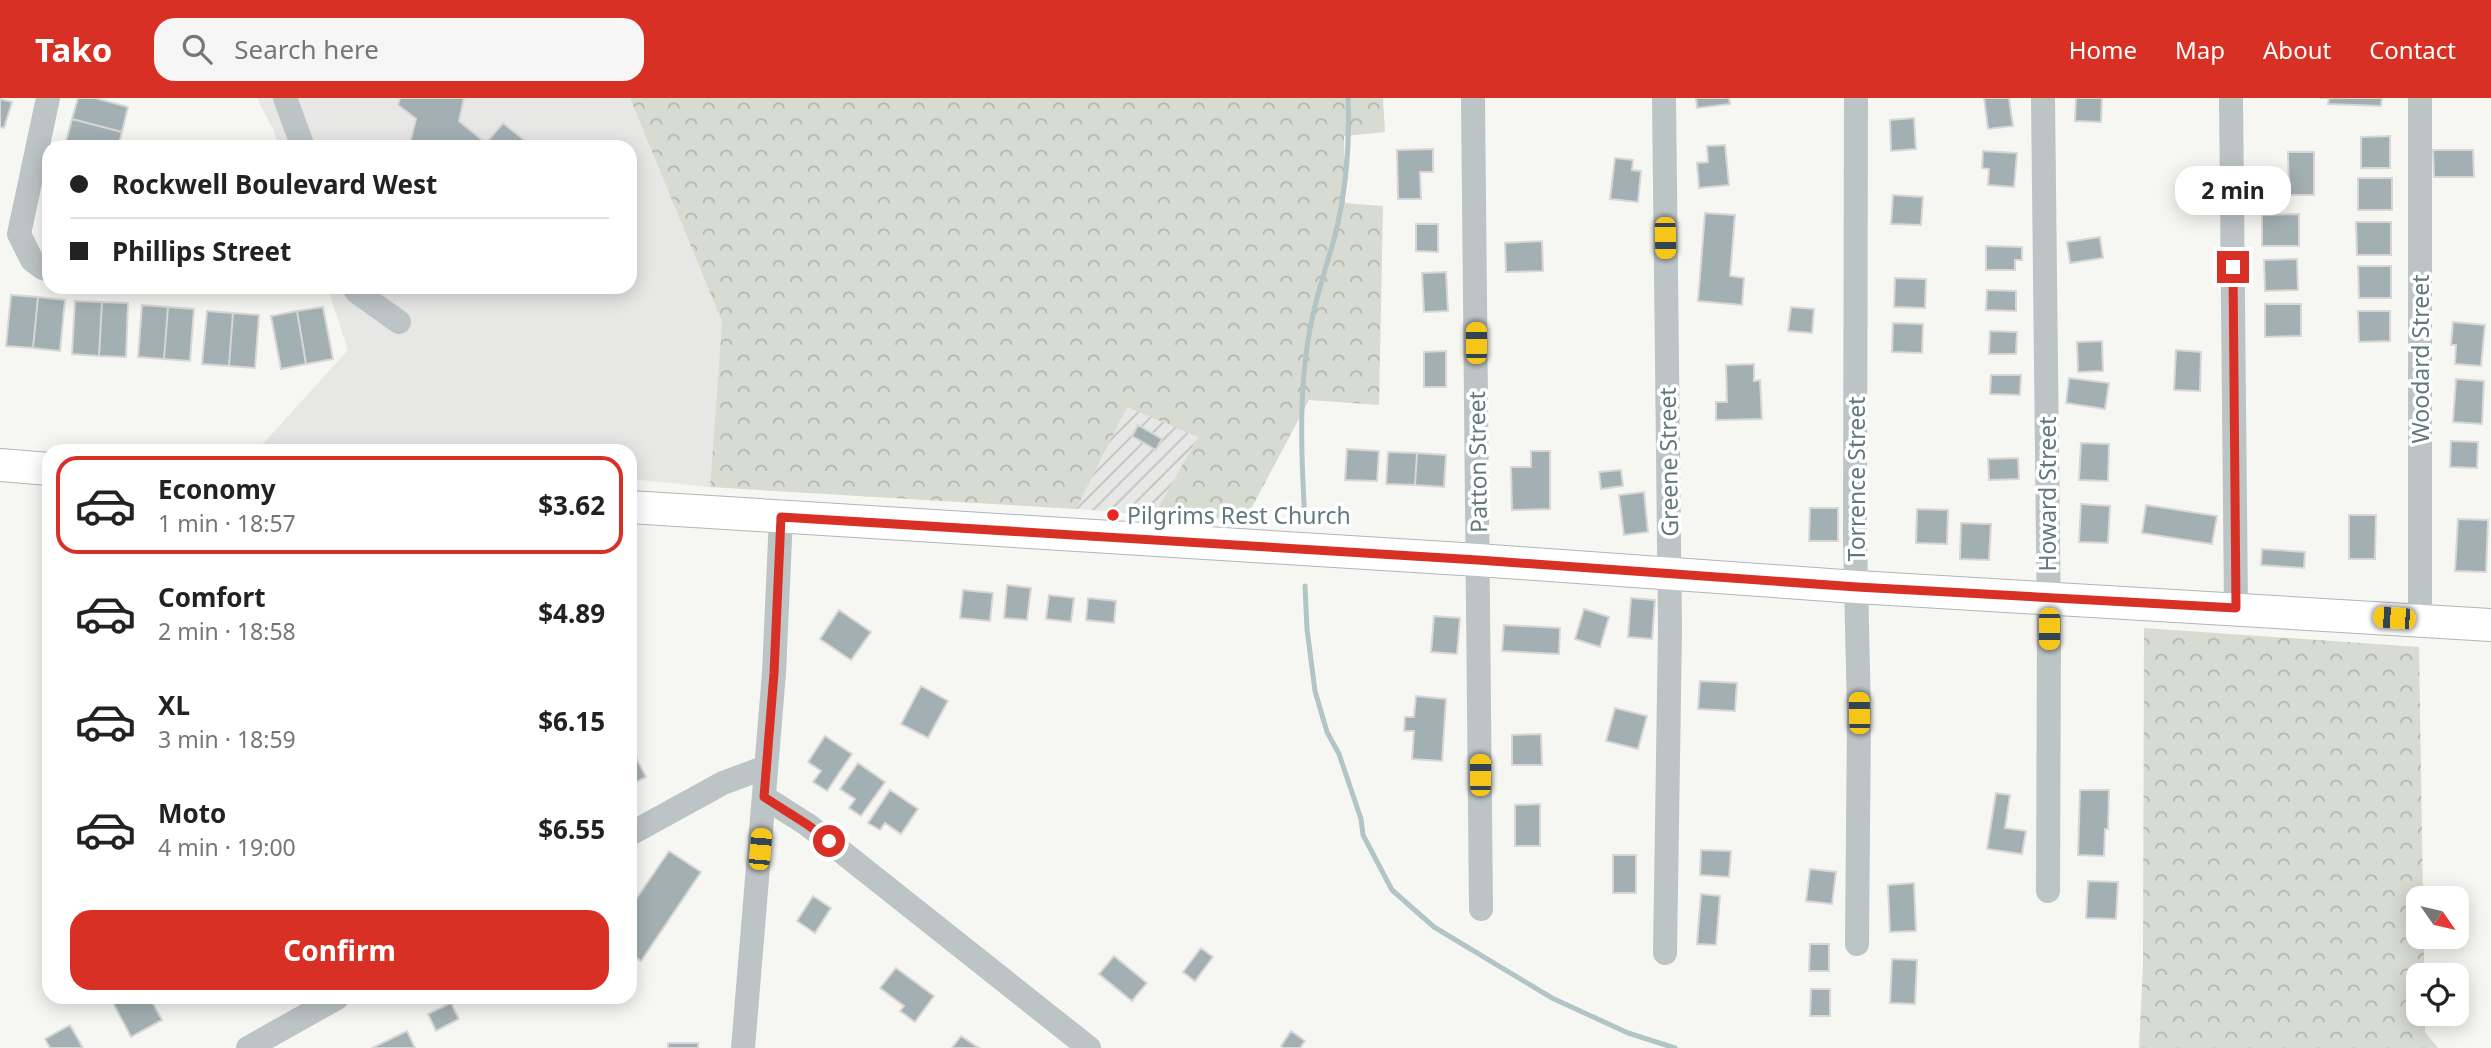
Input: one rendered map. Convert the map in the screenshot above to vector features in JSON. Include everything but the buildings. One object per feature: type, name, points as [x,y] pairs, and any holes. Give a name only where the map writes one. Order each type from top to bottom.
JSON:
[{"type":"main road","points":[[0,465],[42,468]]},
{"type":"main road","points":[[637,508],[2491,625]]},
{"type":"street","points":[[42,267],[32,260],[19,234],[48,98]]},
{"type":"street","points":[[285,98],[300,140]]},
{"type":"street","name":"Patton Street","points":[[1473,98],[1481,909]]},
{"type":"street","name":"Greene Street","points":[[1664,98],[1669,573],[1665,953]]},
{"type":"street","name":"Torrence Street","points":[[1856,98],[1855,539],[1859,713],[1857,944]]},
{"type":"street","name":"Howard Street","points":[[2043,98],[2048,891]]},
{"type":"street","points":[[2231,98],[2236,608]]},
{"type":"street","name":"Woodard Street","points":[[2420,98],[2420,620]]},
{"type":"street","points":[[360,294],[399,322]]},
{"type":"street","points":[[743,1048],[774,673],[781,517]]},
{"type":"street","points":[[637,830],[723,783],[766,767]]},
{"type":"street","points":[[764,797],[808,825],[1089,1048]]},
{"type":"street","points":[[248,1048],[326,1004]]},
{"type":"shaded area","points":[[257,98],[630,98],[722,322],[710,487],[637,480],[637,444],[263,444],[348,350],[329,294],[637,294],[637,140],[277,140]]},
{"type":"shaded area","points":[[1134,389],[1222,394],[1154,515],[1076,509]]},
{"type":"green space","points":[[630,98],[1383,98],[1385,132],[1344,136],[1345,203],[1383,206],[1379,405],[1309,400],[1245,520],[1154,515],[1198,437],[1127,407],[1076,509],[710,487],[722,322]]},
{"type":"green space","points":[[2144,628],[2419,647],[2423,886],[2406,886],[2406,949],[2424,949],[2424,963],[2406,963],[2406,1026],[2425,1026],[2425,1032],[2438,1048],[2139,1048],[2143,966]]},
{"type":"waterway","points":[[1305,521],[1302,445],[1304,369],[1312,319],[1342,202],[1348,150],[1348,98]]},
{"type":"waterway","points":[[1305,586],[1315,691],[1327,732],[1339,754],[1361,819],[1363,835],[1392,890],[1434,927],[1552,998],[1628,1033],[1675,1048]]},
{"type":"place","name":"Pilgrims Rest Church","points":[[1113,515]]},
{"type":"route","points":[[829,841],[764,797],[774,673],[781,517],[1478,560],[1857,587],[2236,608],[2233,267]]}]
